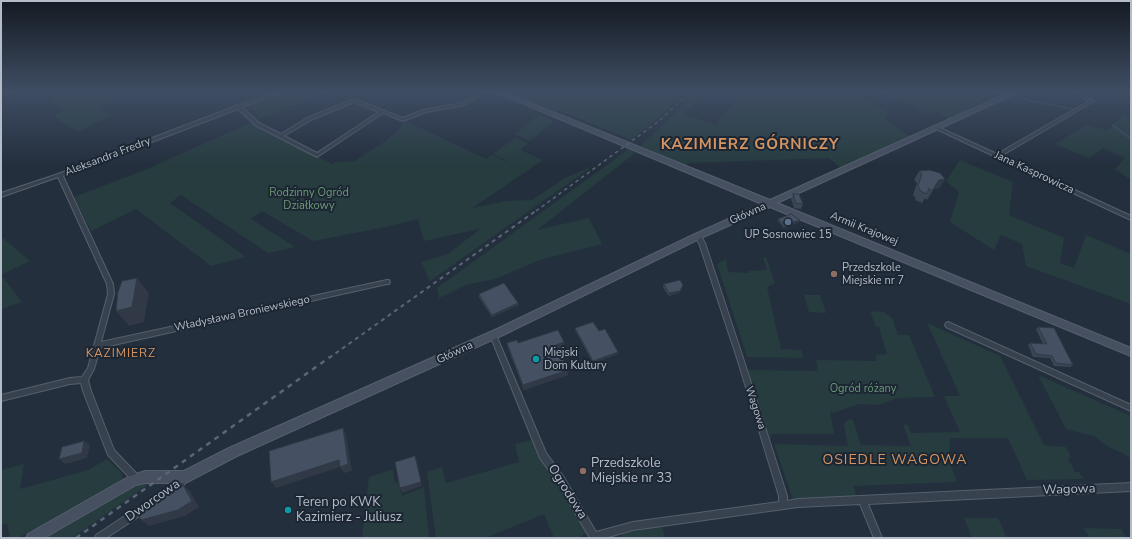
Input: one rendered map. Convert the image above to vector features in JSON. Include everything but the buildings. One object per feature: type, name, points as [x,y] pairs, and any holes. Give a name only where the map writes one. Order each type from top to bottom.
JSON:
[{"type":"street","name":"Aleksandra Fredry","points":[[1,195],[60,175],[212,116]]},
{"type":"street","points":[[247,116],[250,119],[317,155],[376,116]]},
{"type":"street","points":[[281,136],[316,116]]},
{"type":"street","points":[[393,116],[404,120],[413,116]]},
{"type":"street","name":"Armii Krajowej","points":[[558,116],[1131,352]]},
{"type":"street","name":"Główna","points":[[134,480],[145,477],[185,477],[233,452],[493,335],[698,236],[962,116]]},
{"type":"street","points":[[998,156],[1066,116]]},
{"type":"street","name":"Jana Kasprowicza","points":[[936,128],[1131,218]]},
{"type":"street","points":[[32,538],[134,480],[133,476],[111,452],[90,403],[84,380],[91,369],[111,294],[110,284],[60,175]]},
{"type":"street","points":[[786,196],[784,204],[789,211]]},
{"type":"street","name":"Wagowa","points":[[698,236],[702,242],[741,363],[783,496],[783,505],[1131,486]]},
{"type":"street","name":"Władysława Broniewskiego","points":[[97,346],[387,282]]},
{"type":"street","points":[[948,325],[1131,408]]},
{"type":"street","name":"Ogrodowa","points":[[493,335],[532,432],[594,537],[632,526],[783,505]]},
{"type":"street","points":[[1,398],[70,381],[84,380]]},
{"type":"street","name":"Dworcowa","points":[[99,538],[178,486],[185,477]]},
{"type":"street","points":[[862,500],[878,538]]},
{"type":"green space","points":[[53,116],[109,116],[78,132]]},
{"type":"green space","points":[[537,116],[541,116],[554,121],[530,141],[514,134]]},
{"type":"green space","points":[[574,116],[660,116],[631,140]]},
{"type":"green space","points":[[672,116],[690,116],[715,125],[722,116],[886,116],[884,118],[912,138],[873,153],[842,169],[829,158],[688,163],[684,166],[640,146]]},
{"type":"green space","points":[[944,116],[956,116],[950,120]]},
{"type":"green space","points":[[1122,116],[1131,119],[1131,180],[1115,169],[1125,158],[1103,148],[1089,158],[1055,144],[1086,125],[1107,130]]},
{"type":"green space","name":"Rodzinny Ogród Działkowy","points":[[408,122],[486,159],[492,155],[505,161],[512,156],[506,160],[493,154],[515,138],[528,143],[520,150],[543,160],[472,208],[506,201],[532,200],[565,178],[593,166],[430,281],[421,262],[448,254],[480,229],[424,241],[418,219],[391,226],[313,241],[262,211],[251,219],[295,247],[268,253],[181,195],[170,203],[246,257],[211,266],[136,209],[91,231],[74,197],[147,169],[250,123],[332,164],[335,162],[355,161],[384,142],[400,129],[403,123]]},
{"type":"green space","points":[[629,149],[635,153],[537,230],[589,218],[602,244],[540,260],[495,279],[466,285],[439,298],[437,288]]},
{"type":"green space","points":[[960,160],[1013,182],[1009,215],[1064,238],[1060,263],[1074,268],[1086,235],[1131,254],[1131,304],[1026,266],[1022,244],[1001,235],[994,250],[950,222],[959,192],[946,181]]},
{"type":"green space","points":[[3,238],[30,261],[1,275],[1,240]]},
{"type":"green space","points":[[766,257],[775,283],[767,287],[781,349],[801,350],[803,358],[747,357],[717,264],[726,259],[728,272],[749,273],[749,271],[767,270],[763,258]]},
{"type":"green space","points":[[1,275],[22,302],[1,309]]},
{"type":"green space","points":[[804,295],[820,295],[826,313],[809,312]]},
{"type":"green space","name":"Ogród różany","points":[[870,311],[884,312],[892,318],[898,335],[909,335],[935,397],[897,398],[879,405],[858,404],[837,412],[830,412],[834,433],[832,434],[772,434],[770,440],[746,370],[818,371],[816,360],[877,361],[875,355],[887,354],[879,327],[876,327]]},
{"type":"green space","points":[[927,323],[1000,356],[1044,445],[1066,447],[1071,457],[1068,458],[1075,472],[1079,472],[1084,479],[1027,480],[1008,438],[950,438],[949,461],[957,482],[853,486],[857,497],[793,499],[774,444],[848,446],[844,425],[846,421],[850,419],[853,420],[861,445],[911,446],[903,425],[908,425],[911,433],[960,432],[944,396],[960,396]]},
{"type":"green space","points":[[1038,375],[1131,416],[1131,460],[1128,456],[1105,445],[1094,436],[1066,429]]},
{"type":"green space","points":[[533,440],[538,452],[587,532],[579,538],[554,538],[544,514],[485,538],[436,538],[427,472],[442,467],[446,483],[519,462],[515,444]]},
{"type":"green space","points":[[107,459],[121,472],[123,479],[68,513],[17,538],[10,538],[7,523],[1,525],[1,470],[24,464],[20,489],[88,470]]},
{"type":"green space","points":[[393,469],[395,483],[399,482],[402,496],[424,487],[429,538],[362,538],[369,477]]},
{"type":"green space","points":[[139,483],[150,483],[72,538],[43,538]]},
{"type":"green space","points":[[964,518],[998,518],[1007,538],[972,538]]},
{"type":"green space","points":[[662,525],[665,538],[622,538],[622,534]]},
{"type":"green space","points":[[1083,528],[1121,529],[1127,538],[1090,538]]},
{"type":"waterway","points":[[1113,125],[1131,139]]},
{"type":"railway","points":[[536,211],[664,116]]},
{"type":"railway","points":[[329,358],[537,210]]},
{"type":"railway","points":[[76,538],[330,357]]},
{"type":"place","name":"UP Sosnowiec 15","points":[[788,222]]},
{"type":"place","name":"Przedszkole Miejskie nr 7","points":[[834,274]]},
{"type":"place","name":"Miejski Dom Kultury","points":[[536,359]]},
{"type":"place","name":"Przedszkole Miejskie nr 33","points":[[583,471]]},
{"type":"place","name":"Teren po KWK Kazimierz - Juliusz","points":[[288,510]]},
{"type":"district","name":"KAZIMIERZ GÓRNICZY","points":[[750,145]]},
{"type":"district","name":"KAZIMIERZ","points":[[121,354]]},
{"type":"district","name":"OSIEDLE WAGOWA","points":[[895,461]]}]
